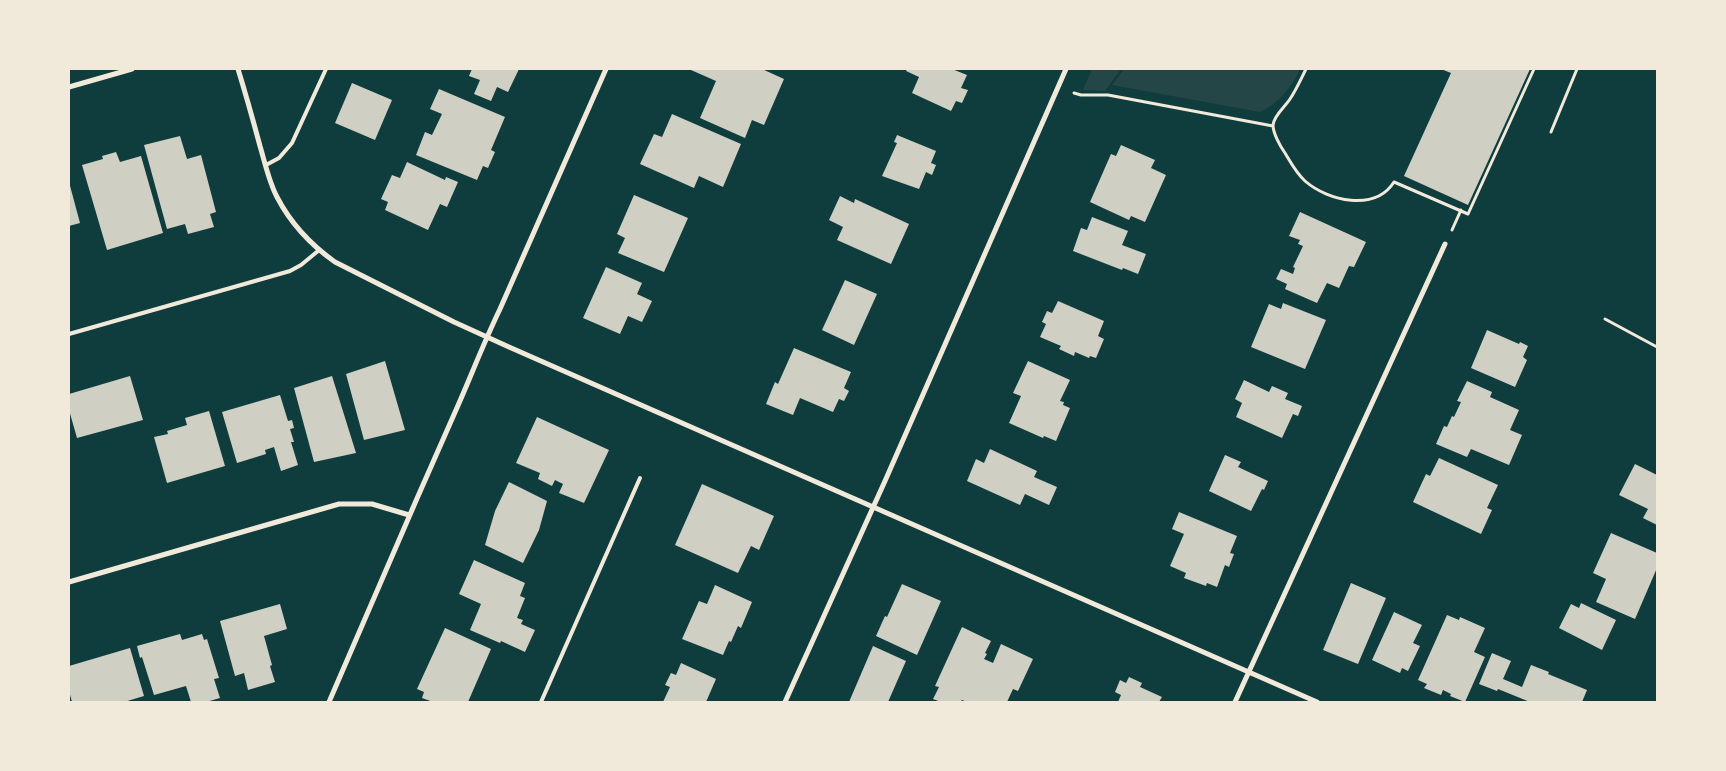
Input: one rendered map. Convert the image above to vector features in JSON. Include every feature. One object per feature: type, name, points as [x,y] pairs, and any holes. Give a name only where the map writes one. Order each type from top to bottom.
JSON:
[{"type":"street","points":[[69,87],[132,69]]},
{"type":"street","points":[[238,69],[277,197],[294,224],[318,250],[335,262],[487,337],[1317,702]]},
{"type":"street","points":[[329,702],[409,515],[606,69]]},
{"type":"street","points":[[785,702],[1066,69]]},
{"type":"street","points":[[1235,702],[1445,244]]},
{"type":"street","points":[[69,582],[338,504],[372,504],[409,515]]},
{"type":"lane","points":[[266,164],[279,158],[292,143],[326,69]]},
{"type":"lane","points":[[69,334],[290,271],[301,265],[318,250]]},
{"type":"lane","points":[[541,702],[640,478]]},
{"type":"path","points":[[1306,69],[1291,98],[1275,118],[1273,126],[1280,145],[1294,169],[1306,182],[1335,199],[1356,202],[1374,197],[1391,187],[1394,182],[1468,214],[1534,69]]},
{"type":"path","points":[[1551,132],[1577,69]]},
{"type":"path","points":[[1073,92],[1081,95],[1108,95],[1273,126]]},
{"type":"path","points":[[1606,319],[1657,348]]},
{"type":"shaded area","points":[[1092,69],[1121,69],[1105,91],[1083,90]]},
{"type":"shaded area","points":[[1124,69],[1300,69],[1284,94],[1272,105],[1260,112],[1112,85]]},
{"type":"building","points":[[472,69],[519,69],[508,92],[497,87],[491,101],[474,94],[480,80],[469,76]]},
{"type":"building","points":[[691,69],[762,69],[784,79],[764,125],[752,120],[745,138],[700,118],[716,81]]},
{"type":"building","points":[[907,69],[952,69],[967,75],[961,88],[968,90],[962,103],[956,101],[951,111],[912,93],[919,77],[906,71]]},
{"type":"building","points":[[1441,69],[1530,69],[1468,205],[1404,176],[1451,73]]},
{"type":"building","points":[[352,83],[392,100],[375,140],[335,123]]},
{"type":"building","points":[[439,89],[505,117],[491,150],[495,152],[488,168],[483,166],[477,180],[416,155],[425,132],[432,135],[442,114],[430,109]]},
{"type":"building","points":[[672,114],[741,144],[723,187],[699,176],[694,188],[640,164],[654,134],[662,137]]},
{"type":"building","points":[[897,135],[936,151],[931,163],[936,165],[932,175],[926,172],[919,189],[882,176],[897,143],[894,142]]},
{"type":"building","points":[[180,136],[187,159],[201,155],[216,212],[210,214],[214,227],[188,234],[185,224],[167,229],[144,145]]},
{"type":"building","points":[[1121,145],[1155,160],[1151,168],[1166,175],[1145,222],[1131,216],[1129,220],[1090,202],[1111,154],[1116,156]]},
{"type":"building","points":[[116,152],[120,162],[141,156],[163,233],[107,250],[82,165],[103,159],[102,156]]},
{"type":"building","points":[[407,162],[445,180],[446,177],[458,182],[447,207],[440,204],[428,230],[385,210],[388,202],[381,199],[392,175],[400,178]]},
{"type":"building","points":[[69,182],[80,223],[69,226]]},
{"type":"building","points":[[634,195],[688,218],[664,272],[618,253],[625,238],[617,234]]},
{"type":"building","points":[[840,196],[854,203],[855,199],[909,224],[891,264],[837,240],[843,227],[829,220]]},
{"type":"building","points":[[1300,212],[1366,242],[1354,267],[1349,266],[1339,288],[1327,283],[1317,303],[1285,289],[1287,284],[1276,279],[1281,269],[1293,274],[1295,268],[1293,267],[1303,246],[1298,244],[1300,240],[1289,236]]},
{"type":"building","points":[[1092,217],[1128,231],[1122,245],[1146,254],[1138,274],[1123,268],[1122,270],[1073,251],[1081,228],[1087,230]]},
{"type":"building","points":[[606,267],[642,283],[637,294],[652,301],[642,322],[628,316],[620,334],[583,318]]},
{"type":"building","points":[[845,280],[877,294],[854,345],[822,330]]},
{"type":"building","points":[[1058,301],[1104,321],[1098,336],[1104,339],[1096,358],[1090,356],[1089,358],[1075,352],[1074,356],[1059,349],[1061,346],[1040,337],[1046,324],[1042,322],[1047,311],[1052,313]]},
{"type":"building","points":[[1283,303],[1326,320],[1305,369],[1251,347],[1269,304],[1281,309]]},
{"type":"building","points":[[1487,330],[1528,346],[1523,357],[1527,360],[1515,387],[1471,368]]},
{"type":"building","points":[[794,348],[851,372],[844,388],[849,391],[844,401],[839,399],[833,412],[800,398],[793,415],[766,404],[775,382],[778,384]]},
{"type":"building","points":[[385,361],[405,430],[364,440],[346,374]]},
{"type":"building","points":[[1028,361],[1070,380],[1060,401],[1064,402],[1063,405],[1070,408],[1056,441],[1044,436],[1043,438],[1009,423],[1021,396],[1013,393]]},
{"type":"building","points":[[130,376],[143,420],[77,438],[69,410],[69,394]]},
{"type":"building","points":[[332,376],[356,453],[314,462],[294,388]]},
{"type":"building","points":[[1244,380],[1269,392],[1272,386],[1288,393],[1285,399],[1302,406],[1298,416],[1293,414],[1282,438],[1236,417],[1242,403],[1235,399]]},
{"type":"building","points":[[1467,381],[1492,392],[1490,397],[1519,410],[1510,430],[1522,435],[1509,465],[1471,449],[1467,457],[1436,444],[1444,426],[1447,427],[1452,416],[1454,417],[1461,402],[1457,401]]},
{"type":"building","points":[[280,395],[288,421],[292,420],[294,428],[290,429],[294,442],[291,442],[298,465],[281,471],[274,447],[265,450],[266,454],[237,463],[222,412]]},
{"type":"building","points":[[209,411],[225,466],[167,483],[154,437],[168,434],[167,431],[187,425],[185,418]]},
{"type":"building","points":[[537,417],[609,450],[584,503],[559,493],[563,484],[555,480],[552,486],[538,479],[540,473],[516,463]]},
{"type":"building","points":[[990,449],[1037,471],[1034,477],[1057,487],[1049,505],[1025,494],[1020,505],[967,481],[976,459],[984,463]]},
{"type":"building","points":[[1225,455],[1241,462],[1238,467],[1268,481],[1251,511],[1209,491]]},
{"type":"building","points":[[1439,458],[1498,485],[1487,508],[1492,510],[1481,534],[1413,502],[1426,474],[1430,476]]},
{"type":"building","points":[[1635,464],[1657,475],[1657,525],[1643,518],[1648,509],[1619,495]]},
{"type":"building","points":[[509,482],[547,501],[539,530],[523,563],[485,545],[495,511]]},
{"type":"building","points":[[702,484],[774,516],[759,550],[751,546],[738,573],[675,545]]},
{"type":"building","points":[[1179,512],[1237,536],[1230,553],[1234,554],[1229,567],[1225,565],[1217,587],[1207,583],[1206,586],[1184,578],[1186,573],[1170,566],[1184,534],[1172,529]]},
{"type":"building","points":[[1611,533],[1657,553],[1657,568],[1635,619],[1596,602],[1606,579],[1593,573]]},
{"type":"building","points":[[474,560],[525,583],[520,596],[525,598],[517,618],[523,620],[521,624],[535,630],[525,652],[470,630],[481,604],[459,594]]},
{"type":"building","points":[[1351,583],[1386,598],[1358,664],[1323,650]]},
{"type":"building","points":[[902,584],[941,601],[917,655],[876,636]]},
{"type":"building","points":[[715,585],[752,602],[741,628],[738,626],[723,655],[682,639],[699,601],[707,604]]},
{"type":"building","points":[[1581,603],[1616,620],[1602,650],[1559,628],[1571,604],[1579,608]]},
{"type":"building","points":[[280,604],[287,629],[264,636],[275,682],[248,690],[244,673],[235,676],[220,621]]},
{"type":"building","points":[[1394,612],[1422,625],[1413,643],[1420,646],[1408,671],[1402,668],[1400,673],[1372,660]]},
{"type":"building","points":[[1447,615],[1459,620],[1460,617],[1485,628],[1474,652],[1485,657],[1465,702],[1450,696],[1451,694],[1443,690],[1441,695],[1424,688],[1427,684],[1418,680]]},
{"type":"building","points":[[962,627],[991,641],[984,659],[993,663],[1001,644],[1033,659],[1018,691],[1013,689],[1007,702],[967,702],[962,700],[960,702],[941,702],[933,699],[939,687],[935,686]]},
{"type":"building","points":[[445,628],[491,649],[468,702],[433,702],[422,698],[424,692],[417,689]]},
{"type":"building","points":[[180,634],[182,640],[202,634],[204,640],[207,639],[219,678],[214,679],[220,698],[206,702],[191,702],[186,686],[154,695],[137,646]]},
{"type":"building","points":[[873,646],[906,661],[888,702],[849,702]]},
{"type":"building","points":[[130,648],[144,696],[124,702],[72,702],[69,691],[69,666]]},
{"type":"building","points":[[1492,653],[1511,661],[1503,679],[1522,687],[1531,665],[1587,690],[1582,702],[1530,702],[1498,689],[1497,691],[1479,684]]},
{"type":"building","points":[[681,663],[716,679],[706,702],[663,702],[670,687],[665,685],[671,673],[676,675]]},
{"type":"building","points":[[1129,677],[1142,683],[1140,687],[1162,697],[1159,702],[1118,702],[1121,695],[1115,692],[1120,680],[1126,683]]}]
